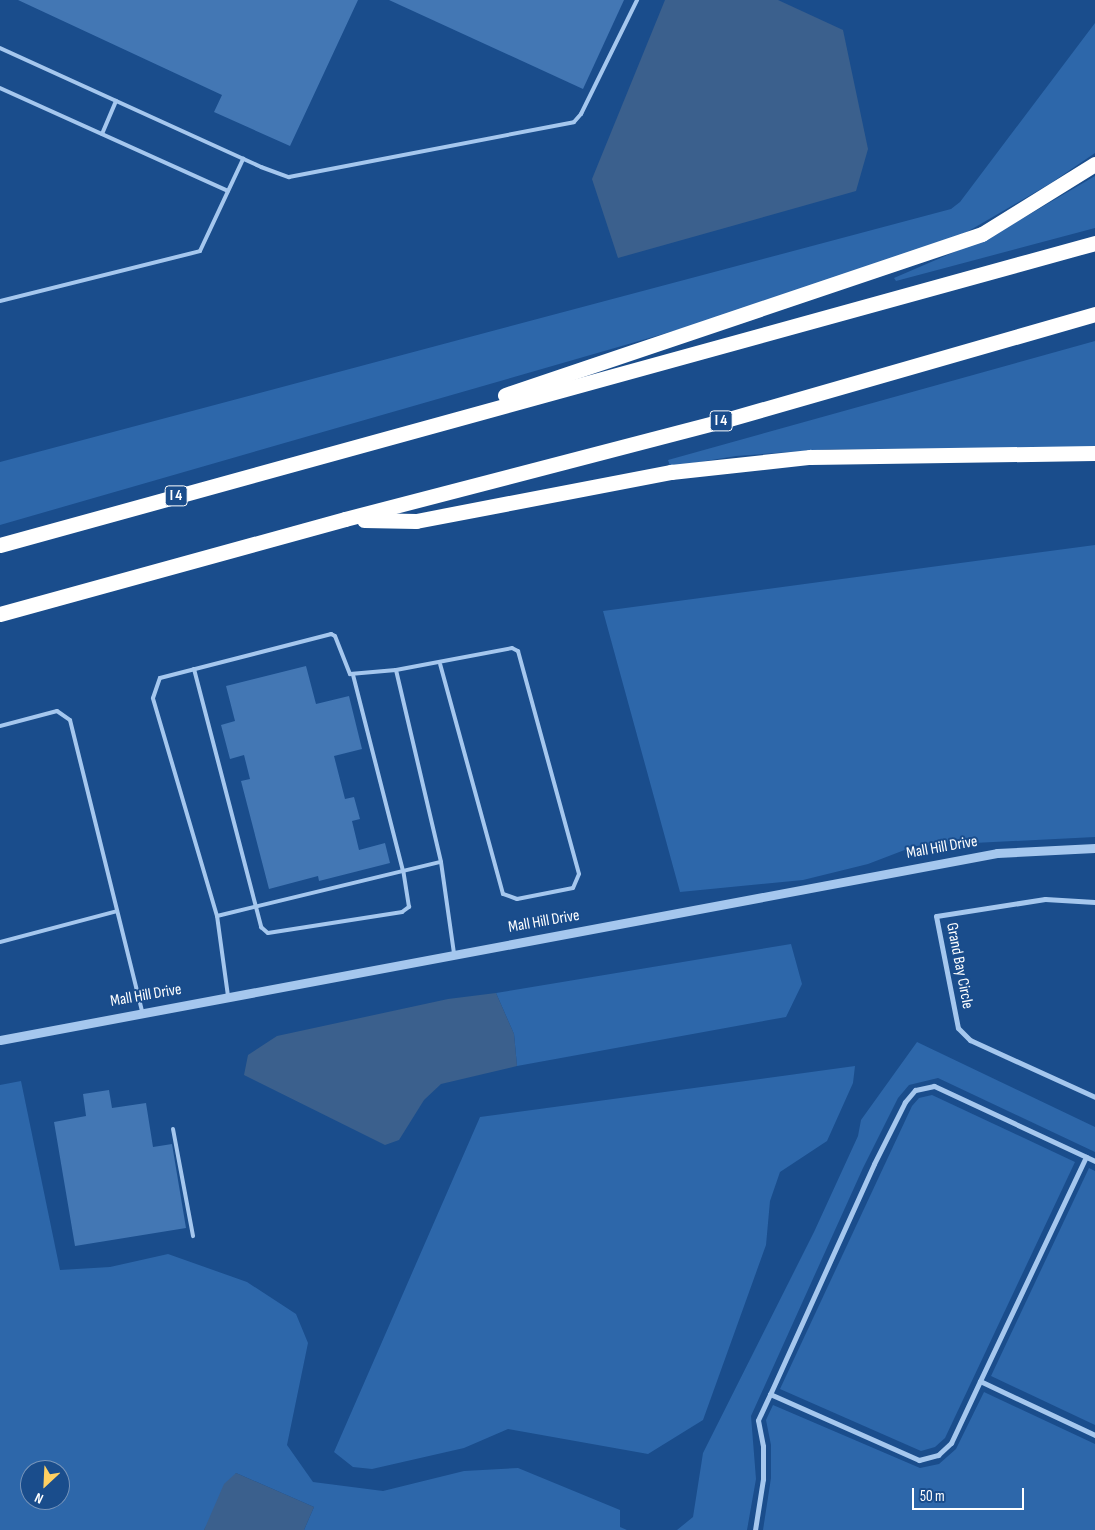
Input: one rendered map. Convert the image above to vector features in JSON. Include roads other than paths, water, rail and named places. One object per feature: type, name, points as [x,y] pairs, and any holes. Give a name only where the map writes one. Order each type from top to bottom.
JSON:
[{"type":"highway","points":[[352,447],[982,234],[1095,164]]},
{"type":"highway","name":"I 4","points":[[0,545],[1095,243]]},
{"type":"highway","name":"I 4","points":[[0,614],[345,519],[729,419],[1095,314]]},
{"type":"highway","points":[[345,519],[416,521],[671,472],[810,457],[1095,453]]},
{"type":"street","name":"Mall Hill Drive","points":[[0,1040],[142,1011],[996,853],[1095,848]]},
{"type":"street","name":"Grand Bay Circle","points":[[1095,902],[1045,899],[936,916],[958,1028],[970,1040],[1095,1097]]},
{"type":"street","points":[[755,1530],[764,1479],[764,1446],[758,1420],[874,1164],[905,1102],[915,1090],[934,1086],[1095,1161]]},
{"type":"street","points":[[770,1394],[919,1460],[938,1455],[951,1443],[1086,1157]]},
{"type":"street","points":[[980,1380],[1095,1435]]},
{"type":"lane","points":[[0,48],[243,159],[289,177],[574,122],[581,114],[637,0]]},
{"type":"lane","points":[[0,88],[228,191]]},
{"type":"lane","points":[[102,134],[116,101]]},
{"type":"lane","points":[[0,301],[200,251],[243,159]]},
{"type":"lane","points":[[228,996],[217,916],[153,698],[160,678],[331,634],[335,636],[347,671],[353,674],[440,664],[512,648],[518,651],[579,874],[573,888],[517,898],[503,894],[440,664]]},
{"type":"lane","points":[[194,669],[262,930],[268,933],[402,912],[410,902],[353,674]]},
{"type":"lane","points":[[396,670],[441,862],[454,954]]},
{"type":"lane","points":[[0,726],[57,711],[70,720],[142,1011]]},
{"type":"lane","points":[[217,916],[441,862]]},
{"type":"lane","points":[[0,942],[117,911]]},
{"type":"lane","points":[[173,1129],[193,1236]]}]
